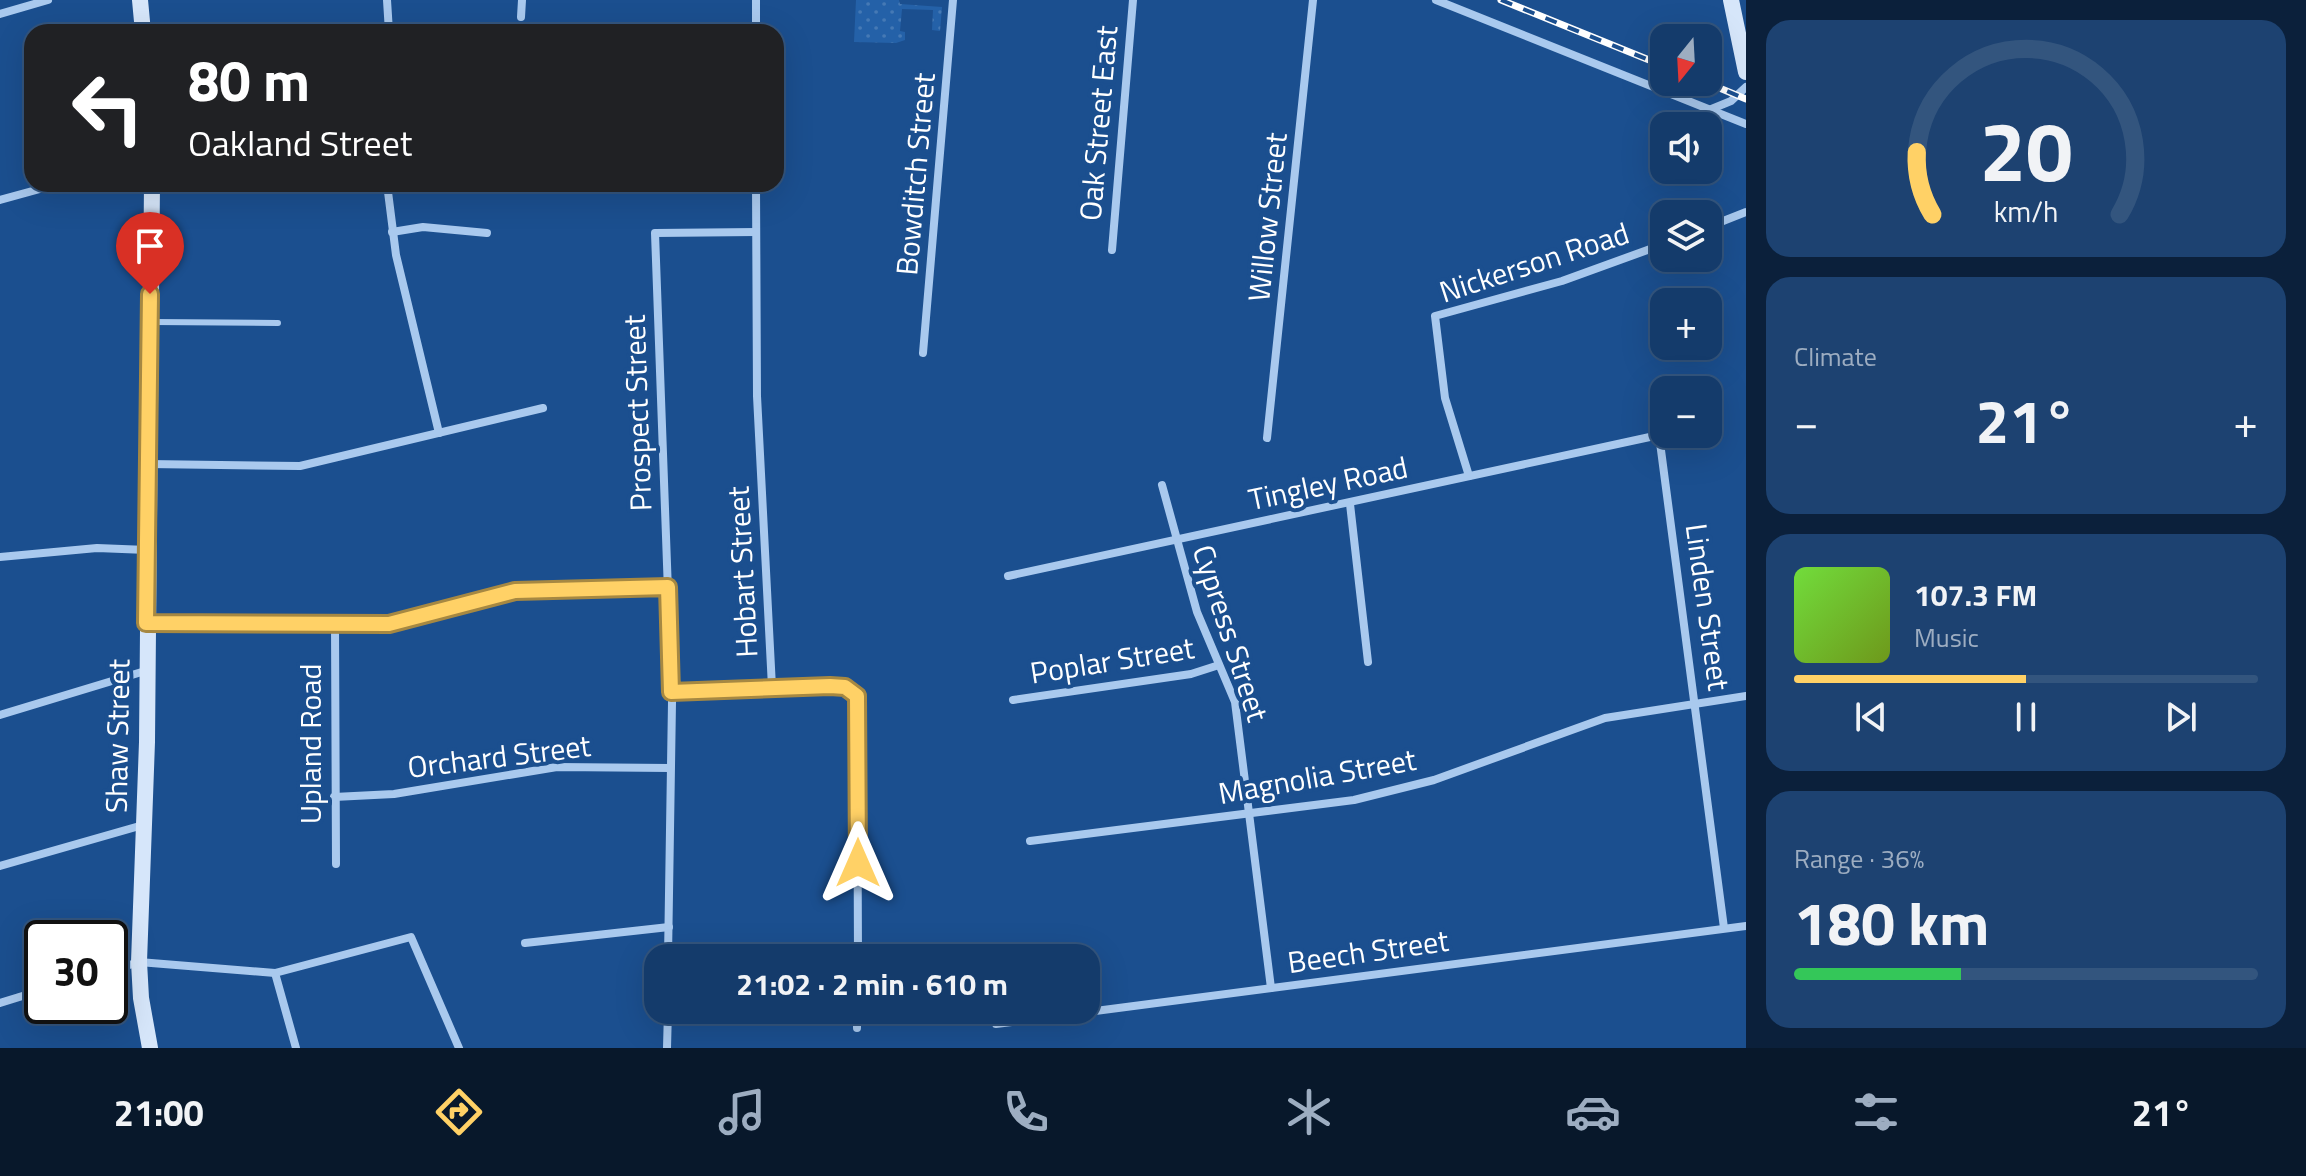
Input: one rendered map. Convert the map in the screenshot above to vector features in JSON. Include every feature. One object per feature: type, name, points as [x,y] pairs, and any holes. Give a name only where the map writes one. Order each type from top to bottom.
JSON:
[{"type":"street","points":[[0,14],[48,0]]},
{"type":"street","points":[[140,0],[142,24]]},
{"type":"street","points":[[387,0],[388,24]]},
{"type":"street","points":[[521,17],[522,0]]},
{"type":"street","points":[[756,0],[756,24]]},
{"type":"street","name":"Bowditch Street","points":[[923,353],[953,0]]},
{"type":"street","name":"Oak Street East","points":[[1112,250],[1133,0]]},
{"type":"street","name":"Willow Street","points":[[1267,438],[1313,0]]},
{"type":"street","points":[[1436,0],[1746,124]]},
{"type":"street","points":[[1731,0],[1746,72]]},
{"type":"street","points":[[1709,110],[1731,101],[1746,87]]},
{"type":"street","points":[[0,200],[29,192]]},
{"type":"street","name":"Shaw Street","points":[[150,1048],[141,998],[139,962],[144,825],[152,192]]},
{"type":"street","points":[[388,192],[392,232],[439,433]]},
{"type":"street","name":"Hobart Street","points":[[671,692],[772,687],[758,429],[756,192]]},
{"type":"street","points":[[1722,221],[1746,212]]},
{"type":"street","points":[[392,232],[423,227],[487,233]]},
{"type":"street","name":"Prospect Street","points":[[671,692],[655,233],[756,232]]},
{"type":"street","name":"Nickerson Road","points":[[1469,476],[1445,398],[1435,316],[1562,281],[1650,249]]},
{"type":"street","points":[[148,464],[300,466],[543,408]]},
{"type":"street","name":"Tingley Road","points":[[1008,576],[1650,437]]},
{"type":"street","name":"Linden Street","points":[[1661,448],[1724,928]]},
{"type":"street","name":"Cypress Street","points":[[1162,485],[1197,612],[1235,702],[1271,988]]},
{"type":"street","points":[[1350,504],[1368,662]]},
{"type":"street","points":[[0,557],[97,548],[147,550]]},
{"type":"street","points":[[146,623],[399,623],[526,590],[668,587]]},
{"type":"street","name":"Upland Road","points":[[335,624],[336,864]]},
{"type":"street","name":"Poplar Street","points":[[1013,700],[1191,674],[1219,665]]},
{"type":"street","points":[[0,715],[145,671]]},
{"type":"street","points":[[772,687],[839,686],[854,692],[859,701],[858,944]]},
{"type":"street","points":[[668,944],[671,692]]},
{"type":"street","name":"Magnolia Street","points":[[1030,841],[1250,814],[1394,791],[1447,776],[1590,722],[1746,696]]},
{"type":"street","name":"Orchard Street","points":[[334,797],[394,794],[557,767],[670,768]]},
{"type":"street","points":[[0,866],[144,825]]},
{"type":"street","name":"Beech Street","points":[[1100,1010],[1746,926]]},
{"type":"street","points":[[525,943],[669,927]]},
{"type":"street","points":[[128,965],[139,962],[275,973],[411,937],[459,1048]]},
{"type":"street","points":[[275,973],[296,1048]]},
{"type":"street","points":[[0,1003],[24,996]]},
{"type":"street","points":[[667,1048],[668,1024]]},
{"type":"lane","points":[[150,322],[278,323]]},
{"type":"shaded area","points":[[856,0],[899,0],[900,4],[942,7],[940,31],[932,30],[933,10],[902,9],[900,31],[905,32],[905,40],[896,43],[854,42]]},
{"type":"railway","points":[[1501,0],[1650,60]]},
{"type":"railway","points":[[1722,89],[1746,99]]},
{"type":"route","points":[[150,294],[146,623],[389,624],[515,591],[668,587],[671,692],[830,686],[845,687],[857,696],[858,863]]}]
